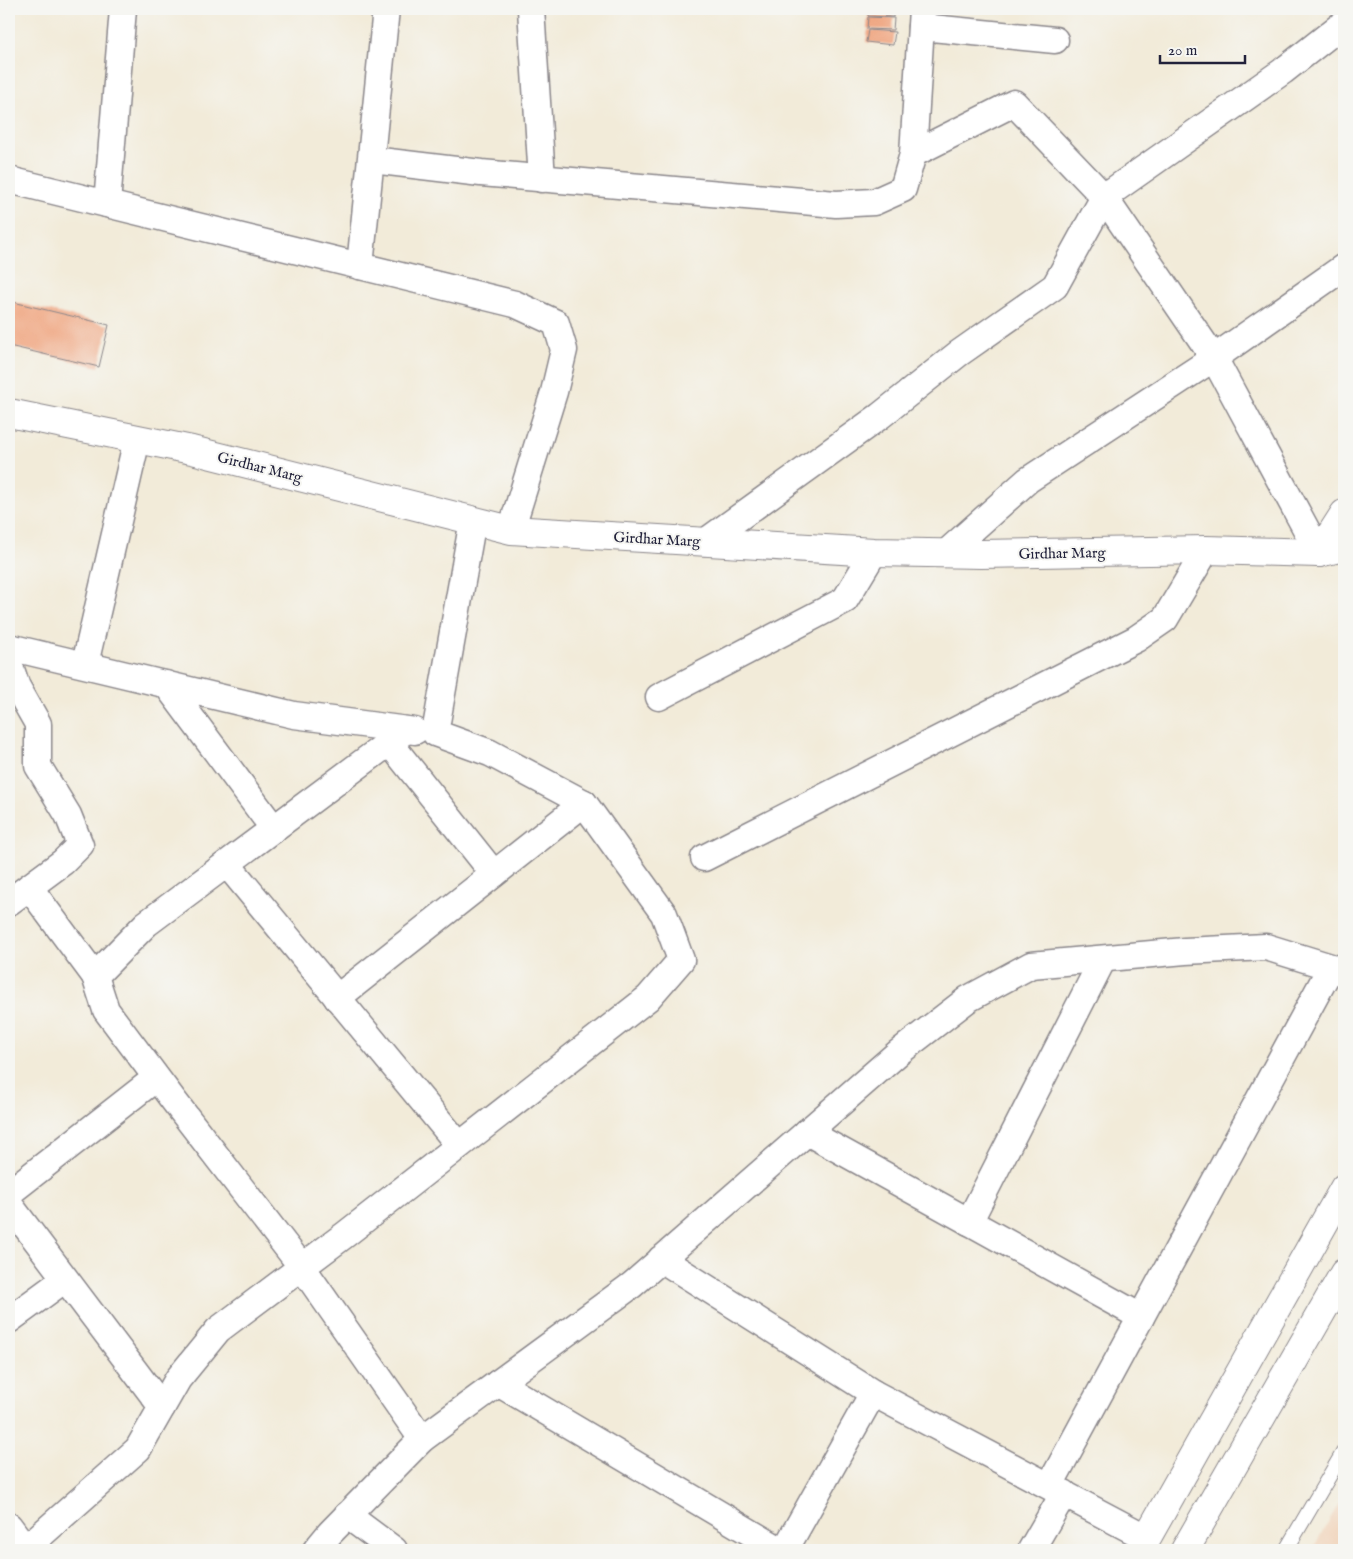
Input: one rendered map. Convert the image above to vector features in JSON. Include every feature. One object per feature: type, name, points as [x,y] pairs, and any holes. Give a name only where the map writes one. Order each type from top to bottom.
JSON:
[{"type":"street","points":[[106,204],[123,9]]},
{"type":"street","points":[[360,266],[386,9]]},
{"type":"street","points":[[531,9],[542,179]]},
{"type":"street","points":[[372,160],[542,179],[836,204],[874,202],[903,189],[913,154],[922,18],[1055,40]]},
{"type":"street","points":[[706,542],[880,416],[958,354],[1054,286],[1104,197],[1283,71],[1344,23]]},
{"type":"street","points":[[913,154],[1014,103],[1104,197],[1214,358],[1331,550],[1344,564]]},
{"type":"street","points":[[9,180],[515,304],[556,323],[564,350],[554,392],[511,530]]},
{"type":"street","points":[[946,553],[1028,480],[1214,358],[1344,267]]},
{"type":"street","name":"Girdhar Marg","points":[[9,413],[192,450],[511,530],[874,552],[981,554],[1331,550]]},
{"type":"street","points":[[85,664],[137,439]]},
{"type":"street","points":[[1331,550],[1344,514]]},
{"type":"street","points":[[436,733],[472,520]]},
{"type":"street","points":[[704,858],[1136,639],[1165,619],[1206,550]]},
{"type":"street","points":[[659,697],[845,600],[874,552]]},
{"type":"street","points":[[9,647],[294,715],[397,736],[436,733],[490,753],[584,803],[664,914],[681,960],[648,998],[218,1330],[178,1379],[138,1449],[25,1550],[9,1526]]},
{"type":"street","points":[[9,663],[17,687],[38,724],[38,766],[68,815],[80,845],[63,862],[19,894],[95,976],[106,1010],[302,1267],[422,1439]]},
{"type":"street","points":[[166,684],[274,829]]},
{"type":"street","points":[[95,976],[146,924],[397,736]]},
{"type":"street","points":[[397,736],[494,874]]},
{"type":"street","points":[[337,998],[584,803]]},
{"type":"street","points":[[227,864],[459,1145]]},
{"type":"street","points":[[316,1550],[347,1515],[422,1439],[632,1285],[898,1053],[968,998],[1031,965],[1266,947],[1331,967],[1141,1317],[1057,1489],[1031,1550]]},
{"type":"street","points":[[969,1222],[1103,959]]},
{"type":"street","points":[[9,1193],[156,1078]]},
{"type":"street","points":[[807,1132],[1141,1317]]},
{"type":"street","points":[[661,1259],[873,1393],[1057,1489],[1144,1544],[1344,1188]]},
{"type":"street","points":[[9,1204],[162,1407]]},
{"type":"street","points":[[1184,1550],[1344,1273]]},
{"type":"street","points":[[9,1320],[65,1279]]},
{"type":"street","points":[[498,1383],[780,1550]]},
{"type":"street","points":[[785,1550],[873,1393]]},
{"type":"street","points":[[347,1515],[394,1550]]},
{"type":"lane","points":[[1286,1550],[1344,1451]]},
{"type":"shaded area","points":[[1344,1495],[1344,1550],[1312,1550]]},
{"type":"building","points":[[868,9],[894,9],[893,17],[868,16]]},
{"type":"building","points":[[868,17],[894,18],[893,30],[867,29]]},
{"type":"building","points":[[868,30],[895,32],[893,45],[866,42]]},
{"type":"building","points":[[9,301],[109,325],[99,367],[9,346]]}]
